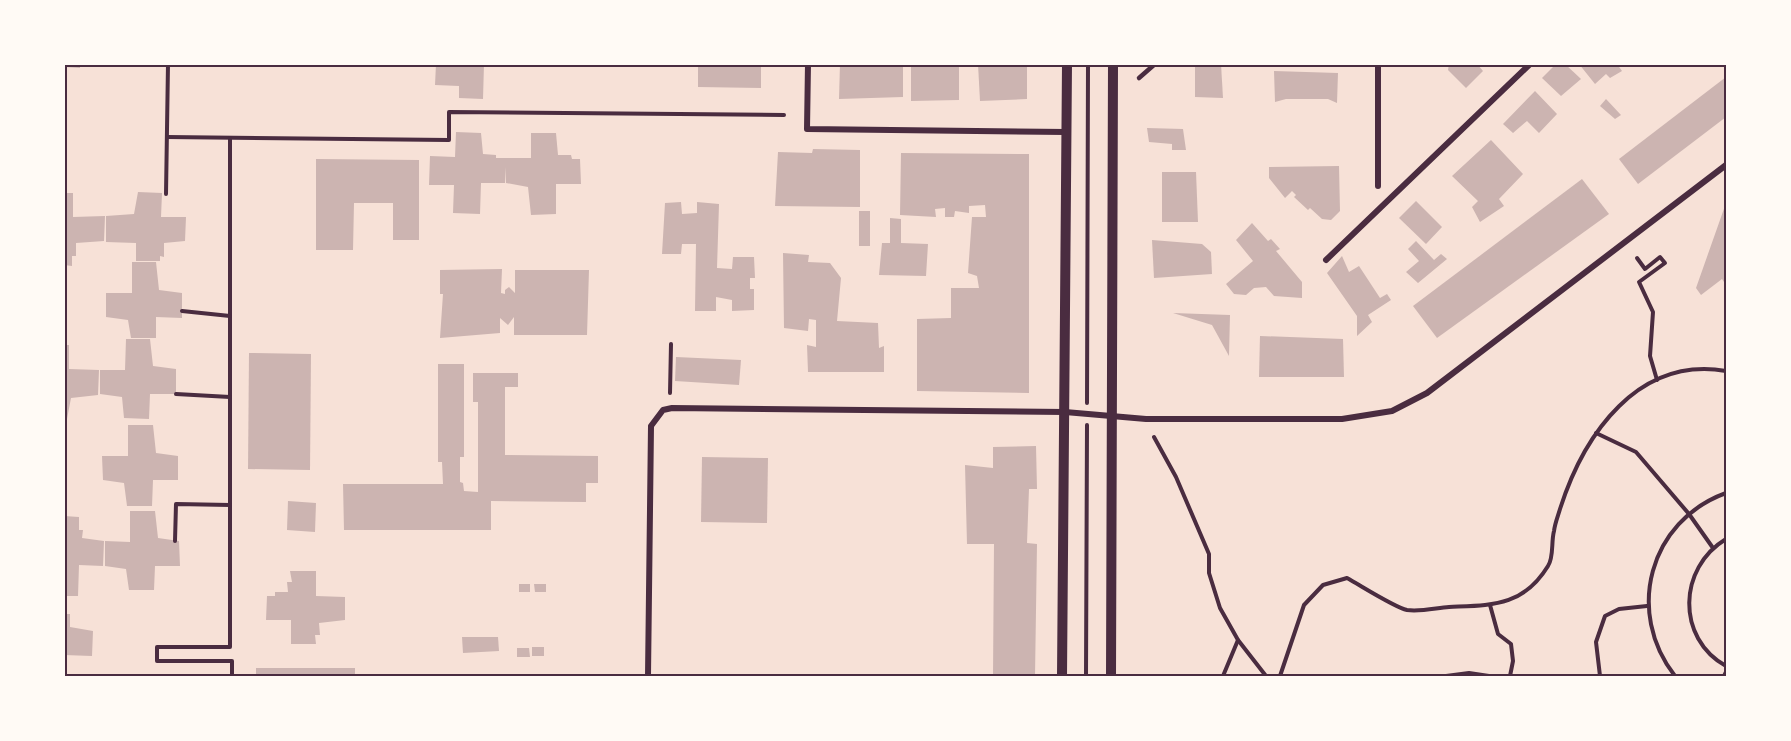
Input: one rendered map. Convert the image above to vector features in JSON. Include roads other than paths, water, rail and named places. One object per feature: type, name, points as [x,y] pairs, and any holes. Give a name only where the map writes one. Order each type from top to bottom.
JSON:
[{"type":"street","points":[[808,64],[807,129],[1066,132]]},
{"type":"street","points":[[1062,676],[1067,64]]},
{"type":"street","points":[[1111,676],[1110,416],[1113,64]]},
{"type":"street","points":[[1378,64],[1378,186]]},
{"type":"street","points":[[1326,260],[1530,64]]},
{"type":"street","points":[[648,676],[651,426],[663,410],[672,408],[1065,412],[1146,419],[1342,419],[1392,411],[1427,393],[1726,165]]},
{"type":"lane","points":[[1139,78],[1155,64]]}]
